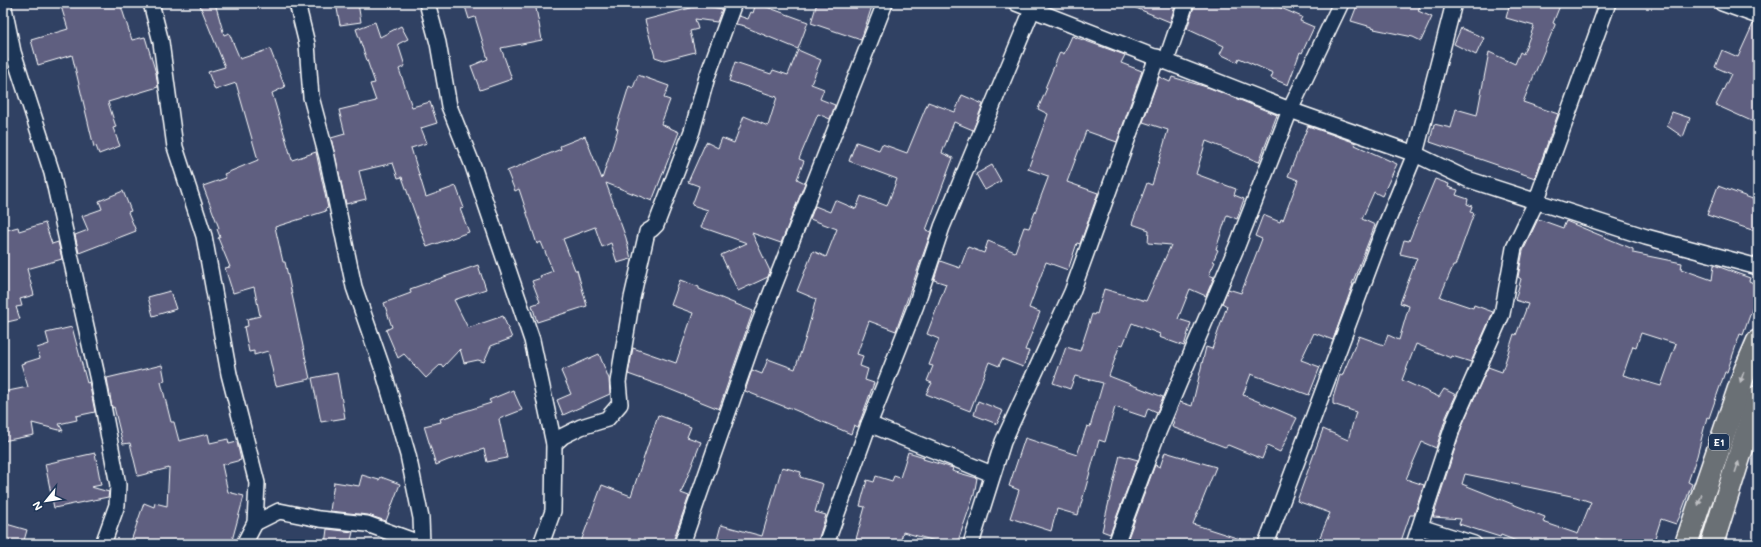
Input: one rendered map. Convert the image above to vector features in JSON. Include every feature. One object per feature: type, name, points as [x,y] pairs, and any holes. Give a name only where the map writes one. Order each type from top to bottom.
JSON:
[{"type":"highway","name":"E1","points":[[1686,544],[1745,371],[1758,342]]},
{"type":"highway","name":"E1","points":[[1712,544],[1758,397]]},
{"type":"street","points":[[4,3],[13,52],[52,174],[99,385],[118,485],[117,505],[103,544]]},
{"type":"street","points":[[152,3],[161,42],[175,147],[204,236],[229,374],[257,483],[255,523],[244,544]]},
{"type":"street","points":[[255,523],[279,511],[319,519],[367,524],[422,544],[421,518],[408,455],[383,370],[354,287],[327,157],[311,97],[307,44],[297,3]]},
{"type":"street","points":[[427,3],[438,43],[449,106],[473,166],[532,340],[554,444],[553,510],[541,544]]},
{"type":"street","points":[[554,444],[563,436],[581,427],[607,418],[620,404],[618,382],[632,298],[647,232],[656,225],[670,190],[692,130],[707,77],[734,3]]},
{"type":"street","points":[[682,544],[757,329],[885,3]]},
{"type":"street","points":[[1016,3],[1033,6],[1290,110],[1415,154],[1467,179],[1646,237],[1758,268]]},
{"type":"street","points":[[971,544],[1003,442],[1072,292],[1161,59],[1186,3]]},
{"type":"street","points":[[1116,544],[1156,437],[1236,246],[1290,110],[1342,3]]},
{"type":"street","points":[[1266,544],[1378,244],[1415,154],[1450,13],[1454,3]]},
{"type":"street","points":[[1414,544],[1455,420],[1502,314],[1514,248],[1536,202],[1608,3]]},
{"type":"street","points":[[1722,3],[1758,16]]},
{"type":"street","points":[[826,544],[869,424],[916,305],[942,227],[1033,6]]},
{"type":"street","points":[[869,424],[992,474]]},
{"type":"street","points":[[1420,527],[1474,544]]},
{"type":"building","points":[[60,3],[120,3],[132,40],[145,37],[156,73],[158,87],[108,102],[116,127],[113,128],[120,146],[99,154],[96,146],[94,147],[72,55],[38,65],[31,40],[68,29]]},
{"type":"building","points":[[199,3],[215,3],[224,35],[229,33],[240,59],[270,49],[285,87],[272,93],[292,160],[316,152],[328,208],[325,209],[326,211],[275,227],[283,262],[285,262],[310,379],[276,386],[268,351],[254,355],[254,351],[249,352],[244,327],[248,326],[247,319],[260,316],[254,287],[233,293],[225,268],[230,267],[218,238],[220,237],[217,229],[219,228],[203,186],[226,178],[224,174],[258,160],[236,83],[215,90],[208,72],[225,67]]},
{"type":"building","points":[[336,3],[358,3],[361,22],[340,25]]},
{"type":"building","points":[[464,3],[535,3],[542,40],[501,48],[512,79],[480,90],[471,66],[488,59],[475,17],[469,19]]},
{"type":"building","points":[[756,3],[808,22],[798,49],[745,26],[736,24],[739,16],[748,19],[751,12],[753,13]]},
{"type":"building","points":[[817,3],[873,3],[861,40],[811,23]]},
{"type":"building","points":[[1124,3],[1176,3],[1170,22]]},
{"type":"building","points":[[1195,3],[1260,3],[1273,8],[1274,5],[1302,17],[1300,21],[1314,27],[1302,53],[1300,52],[1288,85],[1271,78],[1273,73],[1239,58],[1237,62],[1220,54],[1224,46],[1187,29]]},
{"type":"building","points":[[1358,3],[1421,3],[1418,11],[1432,17],[1421,41],[1413,37],[1374,29],[1375,28],[1351,21]]},
{"type":"building","points":[[1510,3],[1561,3],[1553,23],[1555,25],[1523,102],[1558,114],[1535,178],[1430,142],[1434,124],[1451,128],[1456,109],[1477,115],[1489,52],[1515,64],[1520,52],[1523,54],[1534,26],[1506,18]]},
{"type":"building","points":[[702,5],[722,9],[717,22],[695,19],[698,29],[690,31],[695,52],[664,60],[655,57],[645,20]]},
{"type":"building","points":[[375,22],[380,37],[401,26],[408,39],[398,44],[405,66],[399,69],[412,107],[430,102],[437,123],[421,128],[427,143],[411,148],[426,197],[456,186],[464,208],[460,209],[469,232],[427,247],[402,177],[398,178],[393,163],[359,171],[366,199],[346,204],[331,138],[345,134],[339,110],[376,101],[370,84],[375,83],[356,29]]},
{"type":"building","points":[[1753,24],[1758,25],[1758,124],[1716,105],[1731,74],[1715,67],[1722,50],[1738,57]]},
{"type":"building","points":[[1461,28],[1484,38],[1476,55],[1454,44]]},
{"type":"building","points":[[1072,36],[1125,55],[1121,63],[1142,71],[1117,142],[1086,131],[1067,182],[1098,193],[1080,244],[1077,243],[1068,270],[1046,262],[1029,308],[1040,312],[1025,350],[1029,351],[1023,367],[1002,359],[999,366],[989,362],[970,411],[926,394],[932,383],[927,381],[933,366],[929,365],[939,339],[927,334],[946,284],[934,280],[940,261],[960,268],[968,247],[984,253],[988,241],[1015,252],[1024,227],[1029,228],[1048,178],[1048,176],[1028,169],[1048,114],[1038,109],[1060,52],[1064,54]]},
{"type":"building","points":[[798,50],[821,60],[811,84],[824,89],[820,99],[835,105],[830,119],[818,114],[799,159],[804,161],[797,179],[805,183],[781,243],[752,233],[770,271],[768,277],[738,291],[721,255],[747,243],[701,227],[708,210],[692,205],[699,186],[688,182],[706,142],[718,148],[722,138],[734,143],[744,116],[768,126],[777,97],[729,81],[735,62],[771,74],[773,70],[788,75]]},
{"type":"building","points":[[638,75],[669,86],[664,98],[670,100],[661,124],[679,132],[652,201],[606,183],[626,238],[631,259],[617,263],[611,243],[602,247],[595,227],[563,239],[575,270],[577,270],[587,306],[537,322],[532,305],[540,302],[532,281],[553,271],[541,242],[537,244],[519,189],[515,191],[507,171],[561,149],[560,146],[585,136],[602,179],[618,129],[616,128],[629,86],[633,88]]},
{"type":"building","points":[[1159,77],[1170,82],[1172,77],[1210,88],[1277,115],[1259,162],[1206,141],[1196,174],[1236,189],[1234,195],[1244,199],[1237,219],[1227,215],[1216,249],[1218,250],[1213,261],[1215,262],[1209,275],[1214,277],[1206,296],[1190,289],[1178,319],[1191,323],[1184,346],[1159,337],[1160,334],[1132,323],[1123,345],[1120,344],[1109,376],[1163,397],[1157,412],[1148,408],[1145,417],[1115,407],[1105,442],[1099,440],[1078,515],[1057,509],[1051,531],[1010,518],[1019,490],[1009,486],[1025,438],[1077,455],[1087,426],[1090,427],[1103,383],[1075,376],[1070,389],[1053,383],[1066,347],[1080,351],[1092,314],[1097,314],[1104,289],[1146,301],[1171,245],[1148,243],[1149,230],[1132,224],[1147,183],[1152,185],[1168,130],[1143,122]]},
{"type":"building","points":[[962,95],[983,104],[973,130],[954,122],[942,153],[953,158],[926,230],[931,232],[896,331],[869,321],[857,354],[863,356],[860,366],[868,369],[865,380],[874,383],[858,427],[854,425],[851,434],[788,407],[745,391],[752,370],[762,374],[768,359],[795,369],[805,340],[816,299],[797,291],[813,251],[826,257],[837,229],[810,219],[815,206],[830,212],[835,200],[856,209],[861,196],[887,206],[897,179],[849,161],[856,142],[879,150],[882,144],[907,153],[928,102],[955,112]]},
{"type":"building","points":[[1672,112],[1690,118],[1683,137],[1667,126]]},
{"type":"building","points":[[1308,126],[1356,143],[1355,145],[1397,164],[1382,196],[1374,192],[1362,219],[1375,225],[1352,284],[1333,340],[1314,333],[1301,360],[1320,367],[1309,395],[1251,374],[1243,395],[1297,418],[1280,452],[1267,446],[1262,459],[1228,445],[1225,447],[1172,427],[1180,402],[1192,406],[1206,347],[1212,349],[1227,306],[1222,303],[1228,289],[1241,293],[1262,239],[1255,236],[1263,215],[1280,222],[1281,219],[1283,220],[1298,180],[1288,176]]},
{"type":"building","points":[[992,165],[1001,181],[985,190],[976,174]]},
{"type":"building","points":[[1435,179],[1449,184],[1448,187],[1458,190],[1456,195],[1468,199],[1467,204],[1472,206],[1470,212],[1474,213],[1455,266],[1453,266],[1440,297],[1473,308],[1474,305],[1493,312],[1471,362],[1452,356],[1451,358],[1416,344],[1402,380],[1439,397],[1444,389],[1456,395],[1446,417],[1436,448],[1422,442],[1406,479],[1424,485],[1414,515],[1410,515],[1400,544],[1317,544],[1330,513],[1297,501],[1323,429],[1348,440],[1356,412],[1333,404],[1333,398],[1340,375],[1342,376],[1359,336],[1384,345],[1388,335],[1399,340],[1409,306],[1400,303],[1417,258],[1400,254],[1404,240],[1409,241]]},
{"type":"building","points":[[1718,186],[1758,201],[1758,232],[1707,215]]},
{"type":"building","points":[[123,191],[131,211],[128,212],[136,231],[79,253],[75,235],[88,230],[82,216],[102,209],[99,201]]},
{"type":"building","points":[[1538,219],[1563,228],[1566,221],[1633,249],[1633,253],[1682,263],[1681,269],[1712,280],[1714,265],[1750,278],[1749,281],[1758,285],[1758,292],[1743,335],[1740,334],[1709,418],[1707,417],[1697,456],[1688,482],[1692,484],[1680,516],[1676,524],[1661,519],[1653,544],[1614,544],[1596,538],[1600,541],[1600,544],[1524,544],[1501,535],[1500,537],[1459,524],[1461,519],[1433,517],[1463,423],[1488,367],[1502,372],[1514,334],[1516,335],[1528,304],[1515,300],[1521,279],[1518,277],[1523,251]],"holes":[[[1641,333],[1676,344],[1661,386],[1623,375],[1633,346],[1636,347]],[[1465,474],[1576,497],[1591,502],[1578,534],[1543,522],[1545,517],[1462,484]]]},
{"type":"building","points":[[45,223],[52,244],[58,242],[62,259],[27,269],[34,295],[20,299],[22,306],[16,307],[20,319],[3,323],[3,231],[18,227],[19,231]]},
{"type":"building","points":[[478,265],[486,289],[454,300],[468,328],[503,316],[512,338],[491,346],[484,362],[478,360],[464,363],[460,349],[443,367],[441,364],[426,378],[404,354],[398,358],[386,330],[392,327],[384,303],[411,293],[410,289]]},
{"type":"building","points":[[680,280],[753,311],[719,409],[628,374],[633,348],[676,363],[693,313],[671,305]]},
{"type":"building","points":[[170,291],[176,309],[153,316],[148,297]]},
{"type":"building","points":[[72,327],[87,383],[89,382],[95,412],[76,416],[77,420],[59,424],[63,431],[32,423],[34,435],[3,441],[3,392],[28,387],[21,364],[40,358],[37,348],[49,344],[46,333]]},
{"type":"building","points":[[599,354],[609,379],[610,394],[563,415],[557,400],[571,394],[561,371]]},
{"type":"building","points":[[162,365],[165,381],[161,382],[171,422],[174,422],[179,441],[208,434],[210,443],[228,439],[229,444],[237,442],[241,460],[222,465],[228,492],[244,496],[231,544],[214,541],[213,544],[130,544],[144,503],[154,507],[155,503],[167,506],[169,468],[138,476],[130,443],[123,444],[114,407],[112,408],[107,378]]},
{"type":"building","points":[[337,373],[345,418],[321,422],[312,378]]},
{"type":"building","points":[[513,390],[522,410],[499,419],[507,458],[487,462],[484,449],[436,465],[424,426],[441,422],[440,419],[491,403],[489,400]]},
{"type":"building","points":[[978,401],[1003,411],[997,424],[974,415]]},
{"type":"building","points":[[658,415],[691,427],[687,437],[701,442],[681,493],[689,496],[672,544],[580,544],[602,485],[631,496]]},
{"type":"building","points":[[908,452],[924,457],[923,459],[953,468],[952,471],[977,478],[974,495],[957,544],[946,544],[903,532],[900,544],[874,544],[856,539],[865,507],[860,506],[867,480],[874,482],[876,476],[892,481],[894,476],[900,478]]},
{"type":"building","points":[[1165,452],[1216,467],[1193,524],[1246,541],[1245,544],[1149,544],[1128,538],[1155,465],[1160,467]]},
{"type":"building","points":[[95,453],[101,485],[91,487],[109,492],[108,497],[54,508],[45,464]]},
{"type":"building","points":[[1120,455],[1138,460],[1110,534],[1102,531]]},
{"type":"building","points":[[782,467],[801,472],[800,477],[823,484],[815,512],[826,515],[817,544],[716,544],[721,525],[762,536]]},
{"type":"building","points":[[362,475],[379,480],[381,477],[400,484],[386,521],[368,515],[330,511],[334,482],[359,486]]},
{"type":"building","points":[[3,523],[27,530],[23,544],[3,544]]},
{"type":"building","points":[[327,529],[353,532],[350,544],[325,544]]}]
